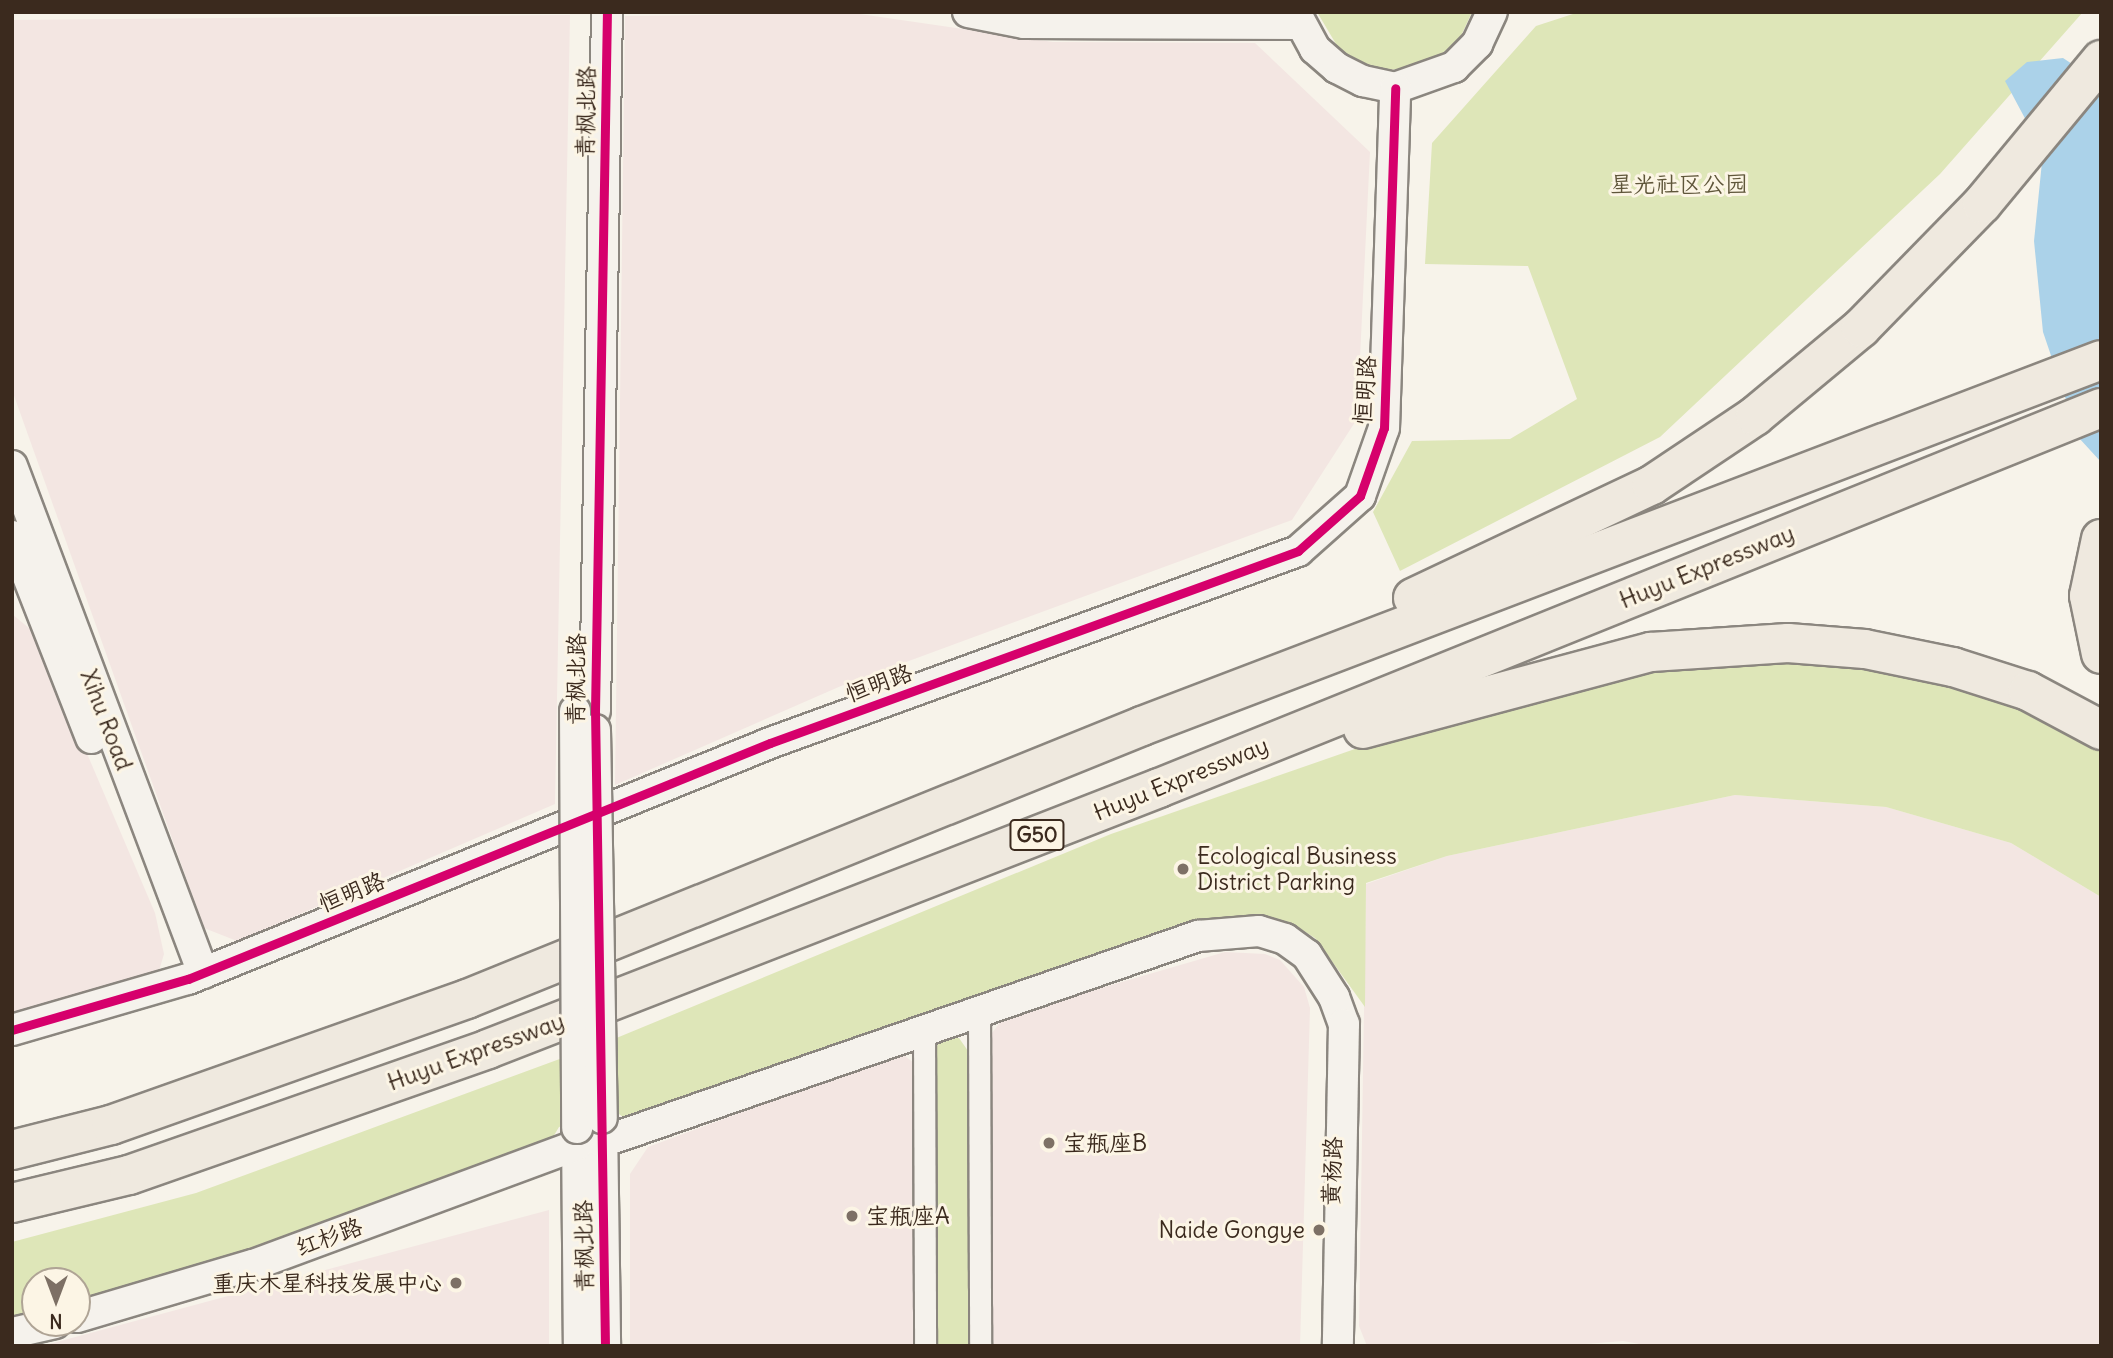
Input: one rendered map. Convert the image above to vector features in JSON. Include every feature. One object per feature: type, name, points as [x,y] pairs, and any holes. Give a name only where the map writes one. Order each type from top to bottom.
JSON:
[{"type":"highway","points":[[1142,726],[1652,485],[1755,416],[1861,328],[1982,204],[2101,60]]},
{"type":"highway","points":[[12,1150],[111,1125],[467,999],[1142,726],[2101,360]]},
{"type":"highway","name":"Huyu Expressway","points":[[12,1203],[129,1175],[488,1049],[1159,788],[2101,408]]},
{"type":"highway","points":[[2097,551],[2089,596],[2101,654]]},
{"type":"highway","points":[[1159,788],[1469,698],[1651,652],[1788,643],[1866,649],[1953,667],[2028,691],[2101,730]]},
{"type":"street","name":"青枫北路","points":[[579,1346],[589,1133],[585,711],[587,12]]},
{"type":"street","name":"青枫北路","points":[[585,711],[607,12]]},
{"type":"street","points":[[968,12],[1024,23],[1297,18],[1315,49],[1336,68],[1363,81],[1395,88],[1454,67],[1477,44],[1494,13]]},
{"type":"street","name":"恒明路","points":[[12,1030],[195,976],[770,743],[1298,551],[1360,496],[1384,428],[1395,88]]},
{"type":"street","name":"Xihu Road","points":[[12,466],[30,577]]},
{"type":"street","name":"Xihu Road","points":[[12,536],[195,976]]},
{"type":"street","name":"红杉路","points":[[91,1313],[253,1265],[589,1133],[923,1029],[1198,936],[1228,931],[1259,931],[1285,939],[1307,955],[1335,997],[1345,1035],[1338,1346]]},
{"type":"street","name":"黄杨路","points":[[1327,1346],[1335,997]]},
{"type":"street","points":[[979,1009],[980,1346]]},
{"type":"street","points":[[923,1029],[925,1346]]},
{"type":"street","name":"青枫北路","points":[[589,1133],[605,1346]]},
{"type":"shaded area","points":[[853,13],[1053,42],[1255,43],[1370,152],[1357,419],[1292,520],[841,686],[615,785],[625,16]]},
{"type":"shaded area","points":[[570,15],[555,804],[237,941],[204,928],[12,390],[12,20]]},
{"type":"shaded area","points":[[12,614],[36,634],[155,913],[164,954],[158,974],[12,1020]]},
{"type":"shaded area","points":[[1735,795],[1886,807],[2011,843],[2101,897],[2101,1346],[1651,1346],[1623,1341],[1561,1346],[1367,1346],[1359,1326],[1366,884],[1447,856]]},
{"type":"shaded area","points":[[1225,952],[1265,954],[1280,960],[1304,987],[1310,1008],[1300,1346],[993,1346],[992,1033],[1005,1016]]},
{"type":"shaded area","points":[[901,1053],[914,1063],[914,1346],[630,1346],[630,1174],[648,1147]]},
{"type":"shaded area","points":[[549,1210],[549,1346],[42,1346],[76,1337],[91,1337],[91,1333]]},
{"type":"green space","points":[[1317,12],[1472,12],[1461,36],[1442,54],[1417,66],[1390,70],[1363,63],[1339,49]]},
{"type":"green space","name":"星光社区公园","points":[[1579,12],[2083,12],[1940,174],[1660,437],[1400,571],[1373,512],[1412,441],[1510,439],[1577,399],[1528,266],[1425,264],[1432,143],[1536,26]]},
{"type":"green space","points":[[1784,657],[1865,665],[1950,683],[2030,707],[2101,746],[2101,897],[2011,843],[1886,807],[1735,795],[1447,856],[1366,883],[1365,1007],[1315,938],[1291,923],[1264,917],[1189,927],[631,1123],[615,1111],[559,1127],[550,1142],[251,1256],[91,1301],[91,1267],[21,1267],[21,1320],[12,1322],[12,1242],[196,1193],[614,1039],[1111,834],[1418,727],[1652,666]]},
{"type":"green space","points":[[942,1038],[959,1038],[968,1051],[970,1346],[938,1346],[934,1051]]},
{"type":"water","points":[[2063,58],[2101,83],[2101,462],[2079,438],[2043,332],[2034,241],[2043,152],[2005,81],[2027,62]]},
{"type":"cycle path","points":[[605,1346],[595,711],[607,12]]},
{"type":"cycle path","points":[[12,1030],[188,979],[770,743],[1298,551],[1360,496],[1384,428],[1395,88]]},
{"type":"place","name":"Ecological Business District Parking","points":[[1183,869]]},
{"type":"place","name":"宝瓶座B","points":[[1049,1143]]},
{"type":"place","name":"宝瓶座A","points":[[852,1216]]},
{"type":"place","name":"Naide Gongye","points":[[1319,1230]]},
{"type":"place","name":"重庆木星科技发展中心","points":[[456,1283]]}]
